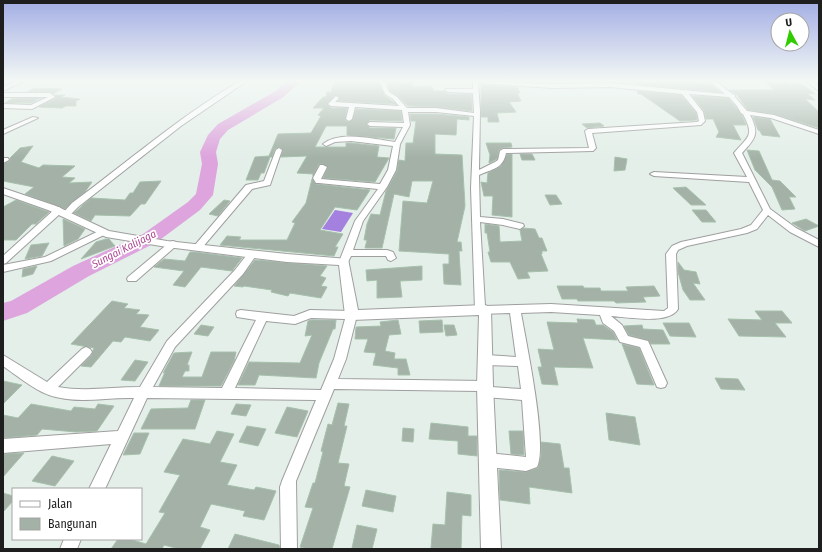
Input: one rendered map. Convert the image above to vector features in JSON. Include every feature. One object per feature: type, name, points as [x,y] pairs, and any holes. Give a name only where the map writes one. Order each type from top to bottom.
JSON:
[{"type":"street","points":[[3,261],[63,212],[205,107]]},
{"type":"street","points":[[349,119],[352,107]]},
{"type":"street","points":[[365,107],[436,110],[477,115]]},
{"type":"street","points":[[477,107],[475,134],[476,219],[486,360],[485,389],[491,549]]},
{"type":"street","points":[[475,174],[498,164],[501,161],[503,151],[591,150],[593,148],[588,131],[699,124],[702,121],[700,112],[696,107]]},
{"type":"street","points":[[740,107],[752,126],[753,132],[752,139],[738,153],[766,210],[784,225],[819,244]]},
{"type":"street","points":[[289,549],[289,481],[340,359],[352,315],[346,257],[359,221],[383,187],[392,170],[397,144],[407,125],[404,109]]},
{"type":"street","points":[[743,112],[772,116],[819,132]]},
{"type":"street","points":[[3,132],[35,118]]},
{"type":"street","points":[[370,124],[407,125]]},
{"type":"street","points":[[326,144],[334,140],[349,139],[397,144]]},
{"type":"street","points":[[198,247],[249,187],[267,183],[279,150]]},
{"type":"street","points":[[323,167],[317,178],[319,181],[383,187]]},
{"type":"street","points":[[654,174],[750,180]]},
{"type":"street","points":[[3,191],[36,201],[63,212],[106,233],[170,244],[252,254],[346,257],[389,253],[391,258]]},
{"type":"street","points":[[241,314],[295,320],[310,314],[352,315],[551,308],[667,314],[673,309],[671,254],[675,248],[684,244],[744,231],[754,227],[766,210]]},
{"type":"street","points":[[476,219],[503,222],[520,226]]},
{"type":"street","points":[[3,269],[54,257],[106,233]]},
{"type":"street","points":[[132,279],[170,244]]},
{"type":"street","points":[[97,488],[143,393],[171,344],[239,272],[252,254]]},
{"type":"street","points":[[488,460],[526,464],[532,462],[534,447],[515,309]]},
{"type":"street","points":[[604,310],[607,320],[618,328],[624,339],[644,344],[660,383]]},
{"type":"street","points":[[227,392],[263,316]]},
{"type":"street","points":[[48,389],[86,352]]},
{"type":"street","points":[[3,360],[48,389],[72,394],[116,392],[143,393],[485,389],[528,395]]},
{"type":"street","points":[[486,360],[523,362]]},
{"type":"street","points":[[3,446],[121,437]]},
{"type":"street","points":[[68,549],[72,540]]},
{"type":"shaded area","points":[[335,210],[353,213],[341,232],[322,229]]},
{"type":"building","points":[[39,107],[64,107],[62,108]]},
{"type":"building","points":[[330,107],[347,108],[345,120],[348,122],[353,119],[356,109],[401,111],[402,121],[370,120],[366,124],[370,128],[396,128],[394,139],[347,135],[347,126],[326,126],[315,147],[346,147],[346,143],[379,146],[377,157],[389,158],[375,182],[323,178],[328,167],[323,164],[319,164],[313,176],[313,174],[297,173],[307,156],[281,157],[283,150],[280,147],[275,149],[272,157],[270,157],[264,173],[261,173],[258,180],[246,180],[255,157],[269,156],[278,134],[311,133],[321,116],[318,115],[324,108],[313,108]]},
{"type":"building","points":[[429,107],[472,107],[472,111]]},
{"type":"building","points":[[481,107],[512,107],[516,112],[497,113],[499,122],[488,122],[488,117],[481,117]]},
{"type":"building","points":[[659,107],[691,107],[696,113],[697,120],[680,121]]},
{"type":"building","points":[[701,107],[735,107],[742,115],[746,125],[733,125],[741,140],[716,137],[719,132],[713,119],[706,119],[704,111]]},
{"type":"building","points":[[746,107],[813,107],[819,112],[819,128],[774,114],[748,110]]},
{"type":"building","points":[[410,114],[436,114],[469,117],[469,120],[457,119],[456,135],[435,134],[435,154],[462,155],[465,206],[457,242],[461,242],[462,251],[459,251],[461,285],[444,284],[443,264],[449,264],[449,254],[399,251],[403,201],[427,203],[433,181],[412,181],[409,197],[394,194],[382,248],[365,248],[367,240],[364,240],[367,224],[371,214],[380,215],[386,191],[397,171],[399,160],[405,161],[406,143],[413,143],[416,121],[411,121]]},
{"type":"building","points":[[753,117],[770,119],[780,137],[762,135],[758,130]]},
{"type":"building","points":[[600,123],[604,126],[587,128],[582,124]]},
{"type":"building","points":[[486,143],[511,143],[512,147],[499,150],[497,159],[489,163],[490,155]]},
{"type":"building","points":[[33,146],[21,162],[39,168],[43,165],[75,166],[62,177],[75,178],[69,183],[92,182],[85,192],[65,209],[25,194],[34,187],[3,181],[3,164],[10,161],[10,158],[20,148]]},
{"type":"building","points":[[747,150],[759,151],[772,180],[780,181],[796,197],[789,197],[795,209],[782,210],[772,187],[755,170]]},
{"type":"building","points":[[507,154],[512,154],[512,217],[492,215],[493,196],[484,196],[481,182],[487,183],[488,173],[501,166]]},
{"type":"building","points":[[520,154],[532,154],[535,160],[522,160]]},
{"type":"building","points":[[615,157],[627,159],[625,170],[614,171]]},
{"type":"building","points":[[312,179],[316,184],[370,190],[357,210],[335,207],[320,230],[343,234],[335,247],[338,247],[334,256],[220,245],[227,236],[241,237],[239,240],[287,240],[295,223],[292,222],[306,203]]},
{"type":"building","points":[[161,181],[145,204],[141,204],[130,216],[95,215],[91,221],[74,213],[91,198],[125,200],[130,193],[133,193],[140,182]]},
{"type":"building","points":[[686,187],[706,205],[691,205],[673,188]]},
{"type":"building","points":[[545,195],[556,195],[562,204],[550,205]]},
{"type":"building","points":[[16,200],[49,212],[36,224],[32,224],[16,240],[3,240],[3,207]]},
{"type":"building","points":[[224,200],[230,201],[218,216],[209,214]]},
{"type":"building","points":[[692,210],[706,210],[716,222],[702,222]]},
{"type":"building","points":[[63,219],[85,229],[78,239],[64,246]]},
{"type":"building","points":[[806,219],[819,226],[805,231],[792,223]]},
{"type":"building","points":[[485,224],[499,226],[500,242],[522,241],[520,230],[523,228],[535,229],[539,238],[542,238],[547,251],[542,251],[541,254],[548,271],[527,272],[530,278],[518,279],[510,262],[491,262],[488,252],[490,252],[487,233],[485,233]]},
{"type":"building","points":[[109,239],[115,246],[81,259],[96,242]]},
{"type":"building","points":[[49,243],[42,256],[25,259],[31,245]]},
{"type":"building","points":[[190,252],[242,258],[232,271],[201,267],[185,287],[173,285],[184,271],[154,267],[164,259],[185,261]]},
{"type":"building","points":[[255,260],[327,266],[320,276],[326,278],[321,286],[327,287],[321,298],[290,293],[288,296],[271,292],[272,290],[234,286]]},
{"type":"building","points":[[678,262],[684,270],[696,272],[700,284],[693,283],[705,300],[690,300],[683,290],[678,272]]},
{"type":"building","points":[[37,266],[33,274],[22,277],[23,269]]},
{"type":"building","points":[[422,266],[422,280],[400,281],[402,297],[377,298],[377,280],[367,281],[366,270]]},
{"type":"building","points":[[557,286],[583,286],[584,288],[600,288],[601,291],[628,291],[626,287],[654,286],[660,296],[643,297],[646,302],[616,303],[614,301],[578,301],[577,299],[562,299]]},
{"type":"building","points":[[112,301],[128,304],[124,308],[140,310],[136,314],[149,315],[140,327],[159,330],[150,341],[125,337],[121,342],[113,341],[91,367],[81,366],[91,356],[94,348],[71,344]]},
{"type":"building","points":[[755,311],[782,311],[792,323],[775,323],[786,337],[739,336],[728,319],[762,320]]},
{"type":"building","points":[[577,319],[594,320],[596,325],[603,325],[613,332],[617,340],[583,338],[593,368],[554,367],[558,385],[542,384],[538,367],[542,367],[538,349],[554,350],[547,322],[578,323]]},
{"type":"building","points":[[336,320],[335,329],[333,329],[319,363],[316,378],[259,375],[255,385],[238,385],[249,362],[300,363],[312,335],[305,336],[308,321]]},
{"type":"building","points":[[398,320],[401,334],[389,335],[385,351],[395,353],[394,359],[406,359],[410,375],[398,375],[398,368],[373,365],[376,353],[364,352],[368,339],[355,339],[356,327],[381,326],[380,322]]},
{"type":"building","points":[[442,320],[443,332],[420,333],[419,321]]},
{"type":"building","points":[[663,323],[689,323],[696,337],[670,336]]},
{"type":"building","points":[[201,325],[214,327],[208,336],[194,334]]},
{"type":"building","points":[[444,325],[454,325],[457,335],[446,336]]},
{"type":"building","points":[[642,325],[643,329],[663,330],[670,344],[651,344],[648,340],[629,335],[624,326]]},
{"type":"building","points":[[622,344],[639,348],[654,385],[637,384]]},
{"type":"building","points":[[192,352],[187,365],[189,365],[189,371],[185,371],[182,377],[202,377],[211,352],[236,352],[234,361],[221,386],[159,386],[165,372],[163,373],[174,353]]},
{"type":"building","points":[[135,360],[148,362],[135,381],[121,380]]},
{"type":"building","points":[[715,378],[738,379],[745,390],[721,389]]},
{"type":"building","points":[[3,381],[22,385],[3,404]]},
{"type":"building","points":[[191,400],[205,400],[195,429],[141,429],[151,409],[188,408]]},
{"type":"building","points":[[338,403],[349,404],[344,426],[347,426],[338,463],[349,464],[344,486],[350,487],[332,549],[308,549],[300,547],[313,508],[305,507],[313,483],[315,483],[328,424],[332,425]]},
{"type":"building","points":[[31,404],[71,411],[74,407],[95,409],[98,404],[114,406],[97,431],[76,432],[42,429],[37,435],[3,438],[3,415],[18,418]]},
{"type":"building","points":[[236,404],[251,405],[246,416],[231,414]]},
{"type":"building","points":[[287,407],[308,411],[297,437],[275,433]]},
{"type":"building","points":[[606,413],[635,417],[640,445],[609,440]]},
{"type":"building","points":[[431,423],[468,427],[468,436],[477,436],[477,456],[458,454],[458,441],[429,439]]},
{"type":"building","points":[[247,426],[266,429],[258,446],[239,442]]},
{"type":"building","points":[[403,428],[414,429],[413,442],[402,441]]},
{"type":"building","points":[[217,431],[234,434],[220,462],[237,465],[227,485],[254,490],[256,487],[276,491],[264,520],[243,516],[245,511],[211,504],[200,527],[210,530],[200,549],[179,549],[164,545],[162,549],[111,549],[117,540],[132,540],[146,544],[165,513],[159,512],[180,475],[164,472],[183,439],[210,444]]},
{"type":"building","points":[[509,431],[523,431],[524,455],[511,454]]},
{"type":"building","points":[[134,433],[149,433],[140,454],[123,455]]},
{"type":"building","points":[[541,442],[560,444],[564,468],[569,468],[572,493],[529,487],[530,504],[500,500],[499,470],[526,472],[538,468],[541,456]]},
{"type":"building","points":[[24,453],[3,477],[3,454]]},
{"type":"building","points":[[52,456],[74,461],[55,486],[32,481]]},
{"type":"building","points":[[366,490],[396,496],[393,512],[362,506]]},
{"type":"building","points":[[447,492],[471,495],[471,516],[462,515],[461,549],[431,548],[433,524],[445,525]]},
{"type":"building","points":[[3,493],[12,496],[12,502],[3,512]]},
{"type":"building","points":[[357,525],[377,529],[372,549],[352,548]]},
{"type":"building","points":[[235,534],[279,545],[280,549],[228,549]]},
{"type":"waterway","name":"Sungai Kalijaga","points":[[3,312],[19,307],[81,271],[150,238],[194,206],[204,195],[210,164],[208,152],[213,138],[223,127],[258,107]]}]
